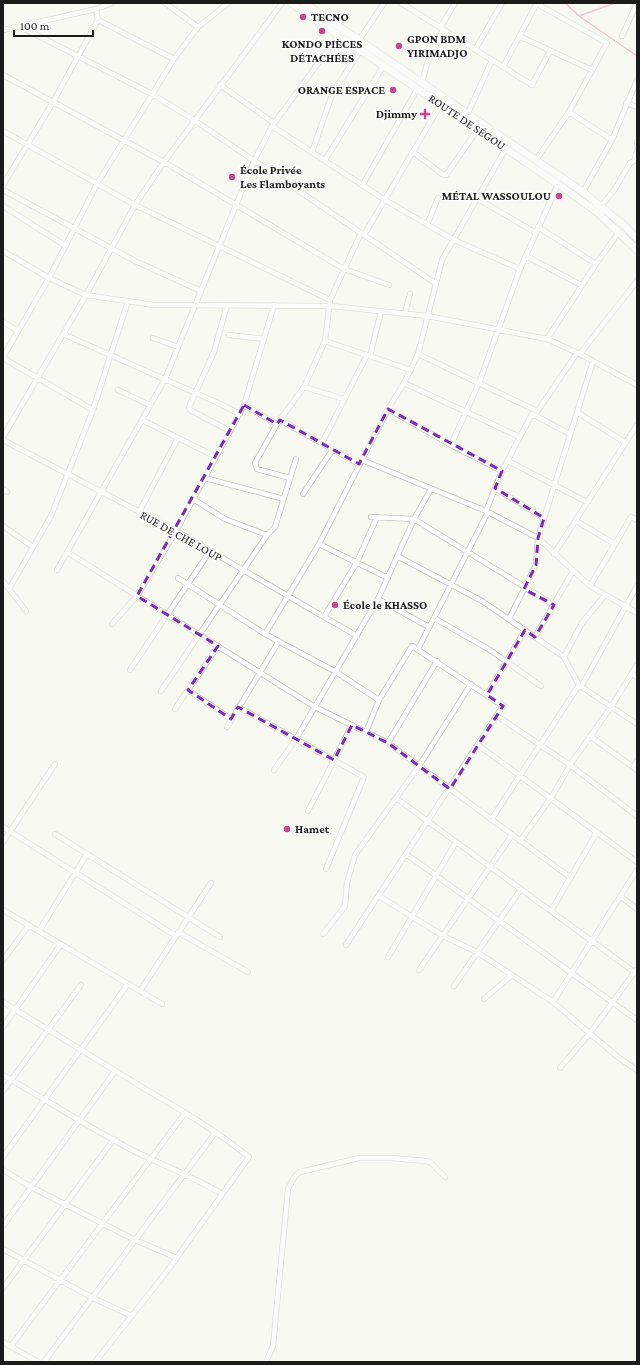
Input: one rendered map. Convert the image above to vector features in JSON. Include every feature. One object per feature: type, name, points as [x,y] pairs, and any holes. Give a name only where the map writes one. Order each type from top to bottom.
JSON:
[{"type":"highway","name":"ROUTE DE SÉGOU","points":[[291,3],[384,65],[468,114],[583,192],[601,206],[637,239]]},
{"type":"highway","name":"ROUTE DE SÉGOU","points":[[304,3],[359,40],[420,85],[441,104],[558,184],[596,212],[637,250]]},
{"type":"street","points":[[3,30],[96,9],[112,3]]},
{"type":"street","points":[[165,3],[198,27]]},
{"type":"street","points":[[93,410],[3,358],[49,278],[97,184],[174,59],[198,27],[228,3]]},
{"type":"street","points":[[3,438],[86,295],[110,248],[135,205],[194,120],[282,3]]},
{"type":"street","points":[[359,40],[384,3]]},
{"type":"street","points":[[401,3],[532,85],[550,52]]},
{"type":"street","points":[[363,184],[420,85],[427,64],[455,3]]},
{"type":"street","points":[[475,50],[502,3]]},
{"type":"street","points":[[503,67],[537,3],[607,43],[569,112],[536,160]]},
{"type":"street","points":[[622,36],[637,3]]},
{"type":"street","points":[[3,185],[53,102],[98,20],[96,9]]},
{"type":"street","points":[[98,20],[174,59]]},
{"type":"street","points":[[19,26],[152,94],[194,120],[435,283]]},
{"type":"street","points":[[57,570],[165,379],[254,161],[274,124],[339,35]]},
{"type":"street","points":[[519,36],[550,52],[592,70]]},
{"type":"street","points":[[312,152],[333,92],[361,50]]},
{"type":"street","points":[[468,114],[492,60]]},
{"type":"street","points":[[325,160],[384,65]]},
{"type":"street","points":[[3,75],[164,162],[344,269],[388,285]]},
{"type":"street","points":[[583,192],[612,140],[626,103],[637,80]]},
{"type":"street","points":[[220,85],[312,152],[363,184],[385,200],[454,240],[520,269]]},
{"type":"street","points":[[626,103],[637,107]]},
{"type":"street","points":[[290,478],[257,469],[255,466],[279,422],[304,387],[325,341],[330,300],[344,269],[363,234],[385,200],[441,104]]},
{"type":"street","points":[[569,112],[612,140]]},
{"type":"street","points":[[413,152],[442,174],[446,175],[478,130]]},
{"type":"street","points":[[3,132],[135,205],[330,300]]},
{"type":"street","points":[[265,634],[319,544],[388,409],[411,370],[418,354],[442,260],[506,148]]},
{"type":"street","points":[[601,206],[615,189],[630,163],[634,161],[637,151]]},
{"type":"street","points":[[451,445],[465,411],[479,383],[520,269],[558,184]]},
{"type":"street","points":[[3,190],[135,261],[201,291]]},
{"type":"street","points":[[427,225],[438,198]]},
{"type":"street","points":[[478,199],[536,233]]},
{"type":"street","points":[[3,206],[66,246]]},
{"type":"street","points":[[538,227],[596,264]]},
{"type":"street","points":[[547,340],[596,264],[619,232]]},
{"type":"street","points":[[3,251],[49,278],[86,295],[154,305],[195,304],[330,306],[428,316],[547,340],[593,361],[637,385]]},
{"type":"street","points":[[526,256],[582,285]]},
{"type":"street","points":[[418,649],[468,553],[487,512],[502,471],[532,414],[536,414],[578,354],[637,280]]},
{"type":"street","points":[[405,313],[410,294]]},
{"type":"street","points":[[9,588],[51,516],[93,410],[112,355],[128,301]]},
{"type":"street","points":[[227,305],[214,352],[190,403],[190,410],[230,431]]},
{"type":"street","points":[[112,624],[137,596],[176,531],[240,414],[244,406],[274,305]]},
{"type":"street","points":[[322,443],[368,356],[381,311]]},
{"type":"street","points":[[3,322],[18,331]]},
{"type":"street","points":[[63,334],[195,392],[240,414]]},
{"type":"street","points":[[229,335],[264,339]]},
{"type":"street","points":[[153,338],[178,347]]},
{"type":"street","points":[[325,341],[411,370]]},
{"type":"street","points":[[418,354],[479,383],[570,434]]},
{"type":"street","points":[[509,619],[536,564],[538,538],[593,361]]},
{"type":"street","points":[[404,383],[520,437]]},
{"type":"street","points":[[304,387],[344,399]]},
{"type":"street","points":[[118,390],[150,405]]},
{"type":"street","points":[[244,406],[361,462],[487,512],[538,538],[590,586],[637,613]]},
{"type":"street","points":[[388,409],[451,445],[502,471]]},
{"type":"street","points":[[578,412],[626,442]]},
{"type":"street","points":[[142,420],[216,457]]},
{"type":"street","points":[[554,554],[637,425]]},
{"type":"street","name":"RUE DE CHE LOUP","points":[[3,438],[67,474],[176,531],[357,636]]},
{"type":"street","points":[[139,512],[178,438]]},
{"type":"street","points":[[303,494],[333,449]]},
{"type":"street","points":[[161,691],[267,535],[277,523],[296,459]]},
{"type":"street","points":[[508,460],[587,502]]},
{"type":"street","points":[[205,478],[284,499]]},
{"type":"street","points":[[495,488],[544,518]]},
{"type":"street","points":[[274,770],[316,707],[378,599],[414,519],[431,489]]},
{"type":"street","points":[[193,499],[225,518],[267,535]]},
{"type":"street","points":[[590,586],[630,516],[637,520]]},
{"type":"street","points":[[371,517],[414,519],[524,589],[554,605]]},
{"type":"street","points":[[324,617],[357,562],[377,517]]},
{"type":"street","points":[[576,520],[615,544]]},
{"type":"street","points":[[3,526],[33,547]]},
{"type":"street","points":[[319,544],[388,578]]},
{"type":"street","points":[[130,670],[210,551]]},
{"type":"street","points":[[67,552],[316,707],[388,743],[571,878]]},
{"type":"street","points":[[397,556],[482,601],[564,657],[580,686],[637,724]]},
{"type":"street","points":[[535,637],[573,571]]},
{"type":"street","points":[[178,578],[265,634],[336,672],[379,700]]},
{"type":"street","points":[[3,581],[26,610]]},
{"type":"street","points":[[491,820],[580,686],[637,586]]},
{"type":"street","points":[[564,657],[582,623],[605,595]]},
{"type":"street","points":[[378,599],[429,627]]},
{"type":"street","points":[[434,618],[490,650],[541,686]]},
{"type":"street","points":[[487,695],[525,630]]},
{"type":"street","points":[[227,727],[279,641]]},
{"type":"street","points":[[175,709],[218,646]]},
{"type":"street","points":[[346,945],[450,789],[503,706],[412,646],[379,700],[366,732]]},
{"type":"street","points":[[388,743],[436,661]]},
{"type":"street","points":[[520,841],[550,798],[570,765],[611,707],[637,665]]},
{"type":"street","points":[[632,674],[637,678]]},
{"type":"street","points":[[323,934],[345,906],[347,883],[355,855],[419,766],[471,684]]},
{"type":"street","points":[[188,690],[231,719]]},
{"type":"street","points":[[238,707],[364,777],[326,869]]},
{"type":"street","points":[[497,716],[570,765],[637,816]]},
{"type":"street","points":[[308,811],[352,725]]},
{"type":"street","points":[[590,736],[635,769],[637,761]]},
{"type":"street","points":[[478,745],[637,862]]},
{"type":"street","points":[[3,842],[56,764]]},
{"type":"street","points":[[396,798],[636,972],[590,1033],[560,1068]]},
{"type":"street","points":[[3,827],[177,934],[248,972]]},
{"type":"street","points":[[551,911],[597,832]]},
{"type":"street","points":[[54,834],[220,938]]},
{"type":"street","points":[[419,970],[512,835]]},
{"type":"street","points":[[388,957],[456,842]]},
{"type":"street","points":[[39,931],[87,854]]},
{"type":"street","points":[[406,854],[637,1020]]},
{"type":"street","points":[[553,1002],[637,870]]},
{"type":"street","points":[[140,991],[211,883]]},
{"type":"street","points":[[454,986],[521,889]]},
{"type":"street","points":[[379,896],[443,936],[477,952],[553,1002],[619,1058],[637,1070]]},
{"type":"street","points":[[620,896],[637,909]]},
{"type":"street","points":[[3,910],[162,1004]]},
{"type":"street","points":[[3,960],[29,925]]},
{"type":"street","points":[[3,1026],[61,944]]},
{"type":"street","points":[[484,999],[512,975]]},
{"type":"street","points":[[3,1157],[128,984]]},
{"type":"street","points":[[3,1091],[81,985]]},
{"type":"street","points":[[3,1002],[185,1113],[214,1133],[226,1138],[249,1157],[177,1258],[95,1362]]},
{"type":"street","points":[[3,1226],[115,1071]]},
{"type":"street","points":[[3,1075],[114,1139],[184,1175],[199,1180],[222,1194]]},
{"type":"street","points":[[11,1346],[185,1113]]},
{"type":"street","points":[[44,1362],[214,1133]]},
{"type":"street","points":[[3,1288],[114,1139]]},
{"type":"street","points":[[266,1362],[273,1346],[288,1188],[295,1176],[300,1172],[350,1159],[392,1158],[430,1162],[445,1177]]},
{"type":"street","points":[[3,1170],[31,1187],[103,1222],[135,1240],[177,1258]]},
{"type":"street","points":[[3,1249],[93,1298],[132,1316]]},
{"type":"street","points":[[3,1342],[38,1362]]},
{"type":"highlighted area","points":[[244,405],[277,424],[280,420],[359,464],[388,409],[502,471],[495,488],[544,518],[538,538],[536,565],[524,589],[554,605],[535,637],[525,630],[487,695],[503,706],[450,789],[388,743],[352,725],[334,760],[238,707],[231,719],[188,690],[218,646],[137,596]]},
{"type":"waterway","points":[[565,3],[579,16],[637,56]]},
{"type":"waterway","points":[[579,16],[615,3]]},
{"type":"place","name":"TECNO","points":[[303,17]]},
{"type":"place","name":"KONDO PIÈCES DÉTACHÉES","points":[[322,31]]},
{"type":"place","name":"GPON BDM YIRIMADJO","points":[[399,46]]},
{"type":"place","name":"ORANGE ESPACE","points":[[393,90]]},
{"type":"place","name":"Djimmy","points":[[425,114]]},
{"type":"place","name":"École Privée Les Flamboyants","points":[[232,177]]},
{"type":"place","name":"MÉTAL WASSOULOU","points":[[559,196]]},
{"type":"place","name":"École le KHASSO","points":[[335,605]]},
{"type":"place","name":"Hamet","points":[[287,829]]}]
